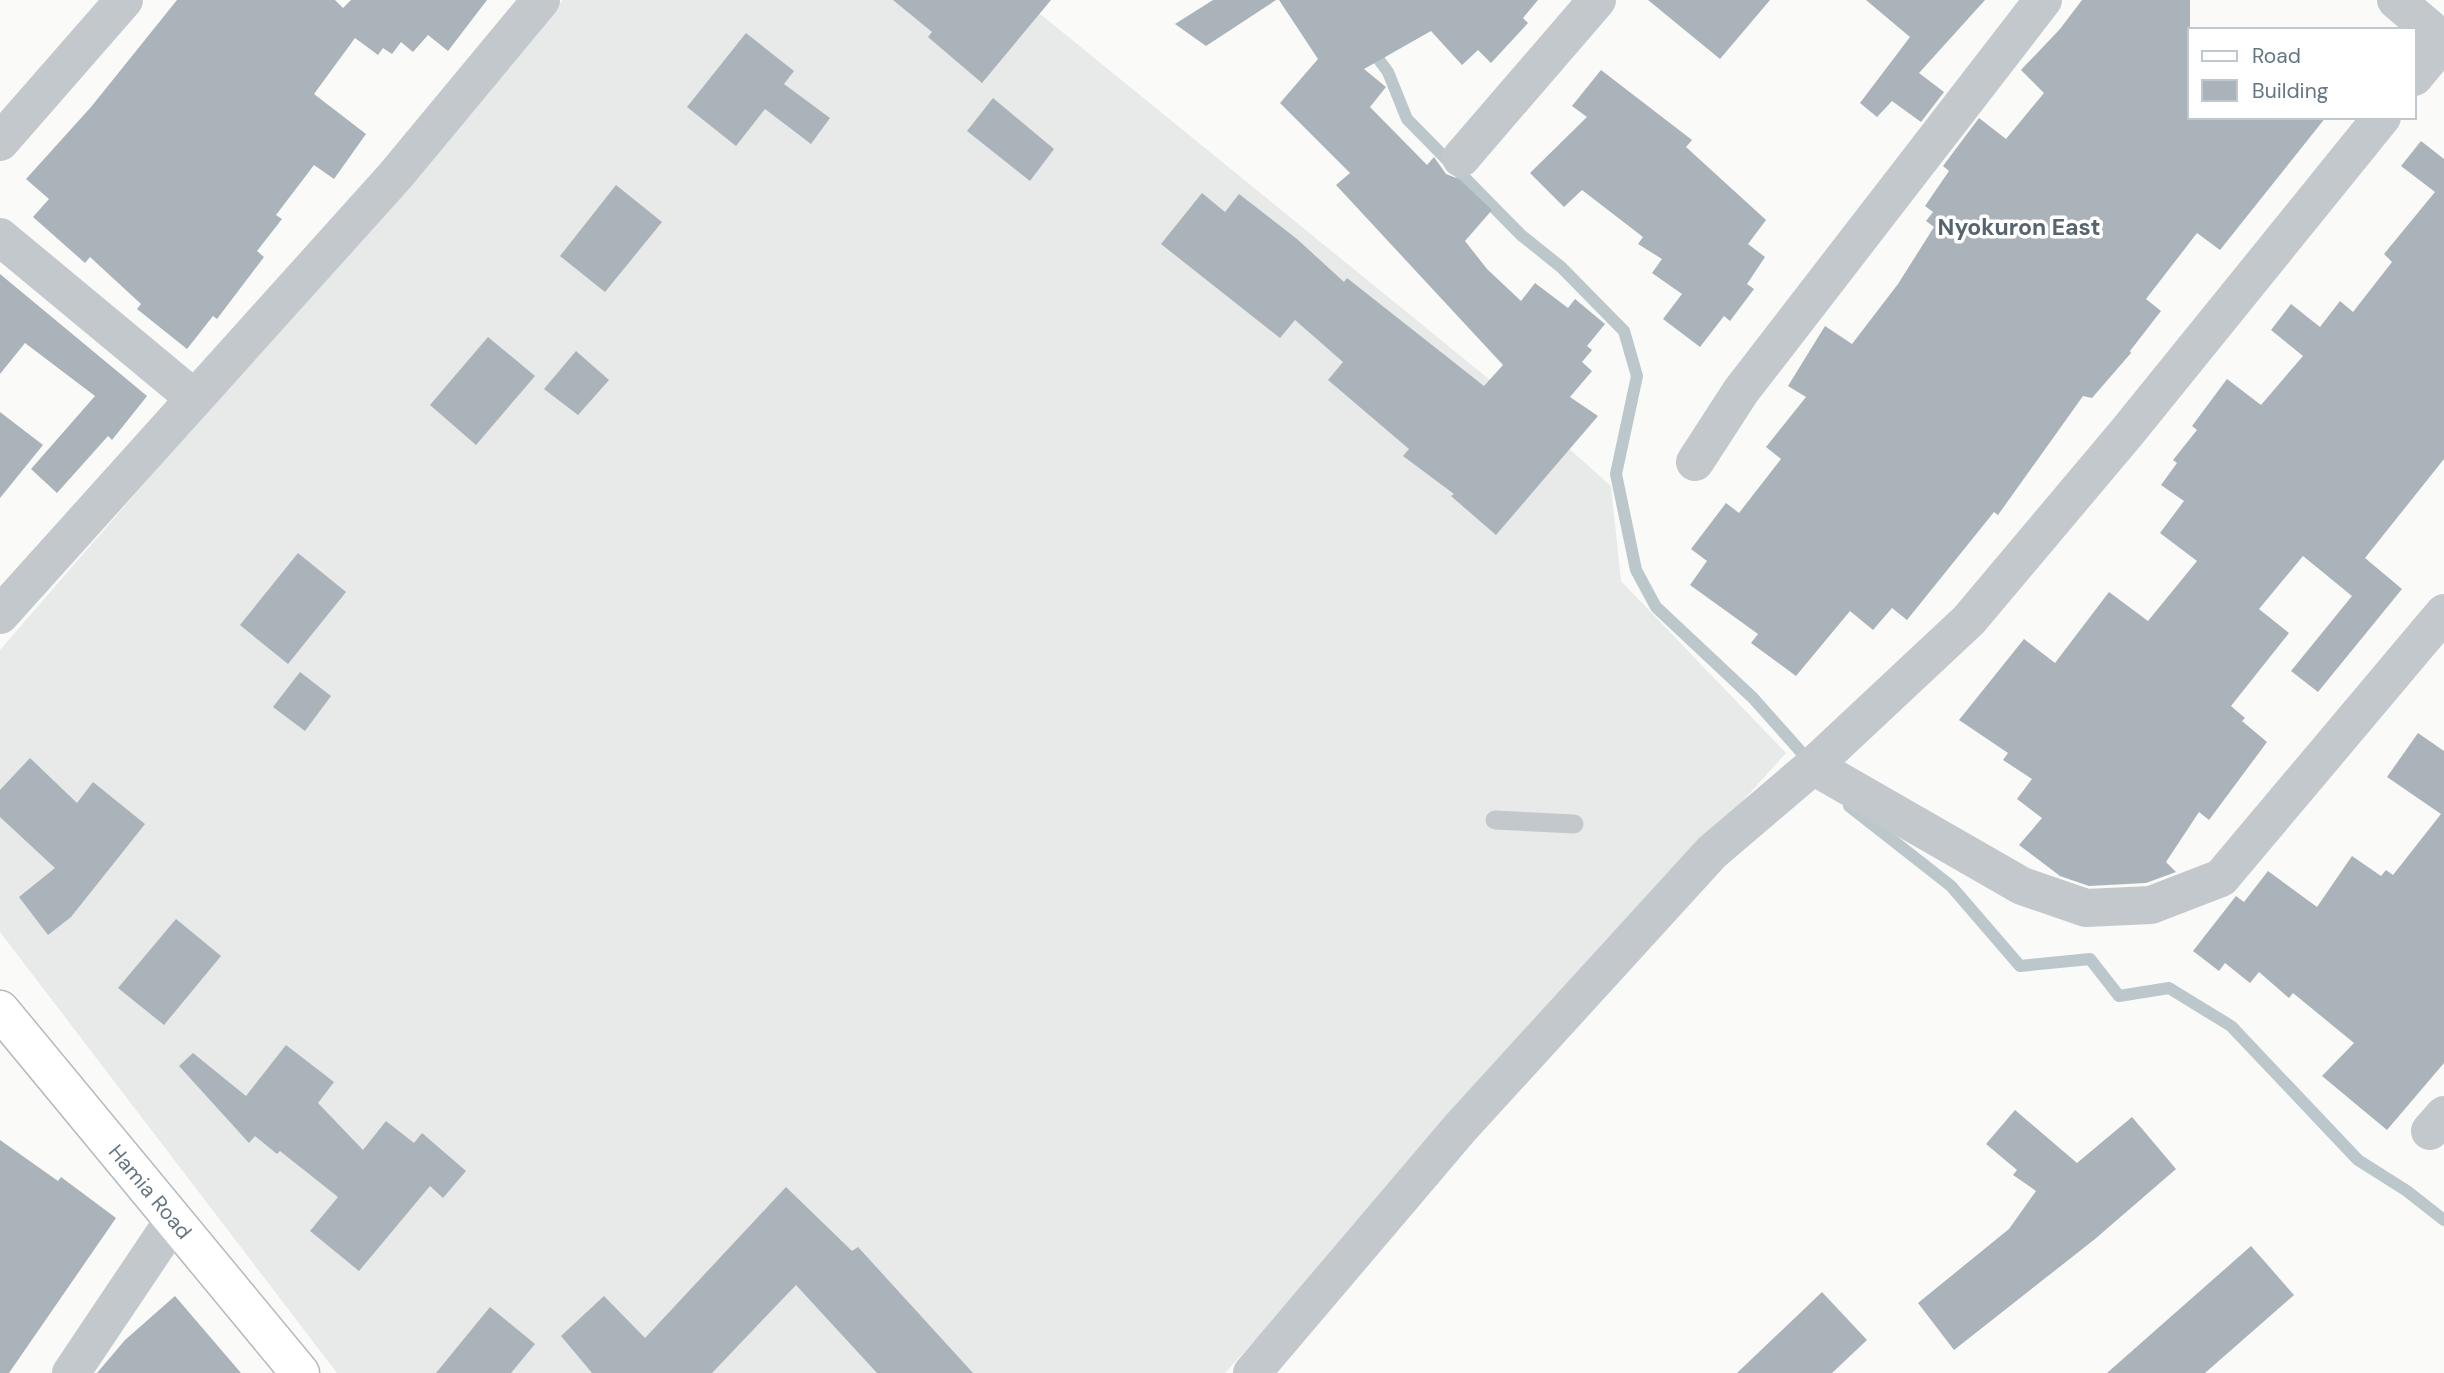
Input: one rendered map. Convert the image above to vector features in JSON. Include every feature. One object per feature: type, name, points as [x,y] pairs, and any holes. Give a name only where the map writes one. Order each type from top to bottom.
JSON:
[{"type":"main road","name":"Hamia Road","points":[[0,1010],[300,1373]]},
{"type":"street","points":[[0,142],[124,0]]},
{"type":"street","points":[[0,615],[395,176],[541,0]]},
{"type":"street","points":[[1461,158],[1597,0]]},
{"type":"street","points":[[1695,462],[1741,391],[2043,0]]},
{"type":"street","points":[[2396,0],[2444,41],[2416,75]]},
{"type":"street","points":[[1252,1373],[1461,1127],[1712,852],[1801,776],[1969,620],[2128,431],[2380,119]]},
{"type":"street","points":[[0,237],[194,398]]},
{"type":"street","points":[[1801,776],[2022,886],[2086,908],[2151,905],[2221,878],[2444,614]]},
{"type":"street","points":[[71,1373],[173,1221]]},
{"type":"lane","points":[[1495,820],[1574,824]]},
{"type":"shaded area","points":[[563,0],[1023,0],[1511,397],[1611,486],[1621,581],[1786,753],[1225,1373],[337,1373],[0,932],[0,650]]},
{"type":"building","points":[[177,0],[335,0],[343,8],[351,0],[487,0],[448,51],[428,35],[413,52],[401,42],[392,54],[383,48],[378,55],[355,38],[314,94],[366,134],[334,179],[314,165],[276,215],[282,219],[257,251],[264,257],[217,319],[213,316],[187,349],[137,309],[141,304],[90,257],[85,263],[33,217],[49,199],[26,179],[91,107]]},
{"type":"building","points":[[893,0],[1051,0],[982,83],[928,37],[932,32]]},
{"type":"building","points":[[1213,0],[1276,0],[1206,46],[1175,24]]},
{"type":"building","points":[[1279,0],[1538,0],[1523,18],[1528,23],[1491,63],[1478,50],[1462,65],[1431,31],[1364,69],[1386,87],[1370,107],[1427,165],[1434,157],[1446,174],[1459,179],[1492,210],[1465,241],[1487,269],[1521,301],[1535,283],[1568,308],[1575,299],[1605,324],[1587,346],[1592,350],[1582,362],[1592,371],[1570,397],[1598,416],[1496,535],[1451,496],[1454,494],[1403,456],[1409,449],[1328,380],[1343,362],[1295,320],[1280,338],[1161,244],[1202,193],[1225,212],[1239,194],[1297,239],[1344,282],[1347,278],[1484,386],[1503,365],[1336,185],[1350,173],[1280,103],[1318,59]]},
{"type":"building","points":[[1648,0],[1770,0],[1720,59]]},
{"type":"building","points":[[1866,0],[1985,0],[1919,73],[1944,92],[1921,122],[1892,101],[1877,117],[1860,103],[1910,37]]},
{"type":"building","points":[[2082,0],[2190,0],[2188,119],[2324,119],[2220,250],[2197,233],[2146,299],[2161,311],[2131,353],[2092,398],[2083,396],[1998,515],[1994,512],[1907,620],[1892,608],[1873,630],[1850,611],[1796,676],[1751,643],[1758,634],[1690,585],[1707,561],[1691,549],[1726,503],[1739,513],[1781,459],[1766,447],[1806,397],[1788,386],[1825,326],[1852,344],[1898,284],[1934,227],[1926,221],[1933,212],[1925,206],[1949,171],[1943,166],[1979,118],[2006,139],[2044,93],[2021,70],[2060,29]]},
{"type":"building","points":[[746,33],[794,71],[784,84],[830,118],[811,144],[765,109],[736,146],[687,107]]},
{"type":"building","points":[[1601,70],[1692,140],[1686,147],[1766,220],[1748,244],[1765,257],[1747,284],[1754,289],[1730,321],[1724,316],[1700,347],[1663,319],[1682,294],[1652,273],[1662,259],[1638,244],[1643,237],[1582,190],[1564,207],[1530,173],[1587,117],[1572,106]]},
{"type":"building","points":[[993,98],[1054,149],[1030,181],[967,131]]},
{"type":"building","points":[[2421,141],[2444,159],[2444,459],[2365,558],[2402,589],[2318,692],[2291,671],[2352,596],[2303,556],[2259,609],[2289,633],[2231,706],[2245,718],[2242,721],[2267,742],[2209,820],[2199,812],[2166,862],[2176,872],[2146,883],[2089,886],[2060,876],[2019,845],[2042,818],[2017,799],[2032,779],[2003,760],[2008,753],[1959,720],[2024,639],[2055,663],[2109,592],[2148,621],[2197,561],[2160,533],[2184,501],[2161,485],[2177,463],[2173,460],[2197,430],[2192,426],[2227,379],[2261,405],[2303,356],[2271,330],[2291,304],[2320,327],[2340,301],[2353,312],[2392,262],[2384,254],[2435,192],[2401,166]]},
{"type":"building","points":[[616,185],[662,222],[605,292],[560,256]]},
{"type":"building","points":[[0,274],[147,396],[112,440],[108,436],[57,493],[31,469],[95,396],[25,343],[0,374]]},
{"type":"building","points":[[488,337],[535,376],[476,445],[430,405]]},
{"type":"building","points":[[576,351],[609,380],[578,415],[544,389]]},
{"type":"building","points":[[0,412],[43,445],[0,498]]},
{"type":"building","points":[[298,553],[346,592],[288,664],[240,625]]},
{"type":"building","points":[[300,672],[331,696],[305,731],[273,707]]},
{"type":"building","points":[[2418,733],[2444,751],[2444,1063],[2387,1130],[2322,1076],[2354,1043],[2293,993],[2289,998],[2259,972],[2250,983],[2225,963],[2219,971],[2193,951],[2236,896],[2244,902],[2268,871],[2317,907],[2352,856],[2381,876],[2386,870],[2393,875],[2441,814],[2387,777]]},
{"type":"building","points":[[30,758],[77,803],[93,782],[145,824],[71,917],[48,935],[19,897],[55,868],[0,817],[0,790]]},
{"type":"building","points":[[176,919],[221,956],[164,1025],[118,988]]},
{"type":"building","points":[[286,1045],[334,1082],[318,1103],[363,1150],[386,1121],[414,1143],[422,1133],[466,1171],[443,1198],[430,1186],[359,1271],[310,1231],[338,1197],[280,1151],[277,1154],[255,1136],[249,1143],[179,1066],[193,1053],[246,1096]]},
{"type":"building","points":[[2015,1110],[2077,1163],[2132,1117],[2176,1169],[2095,1239],[1954,1350],[1918,1303],[2009,1229],[2036,1191],[2013,1175],[2017,1170],[1986,1144]]},
{"type":"building","points":[[0,1140],[58,1181],[61,1177],[116,1218],[9,1373],[0,1373]]},
{"type":"building","points":[[786,1187],[852,1251],[858,1247],[973,1373],[877,1373],[796,1285],[712,1373],[592,1373],[561,1336],[604,1296],[645,1338]]},
{"type":"building","points":[[2251,1246],[2294,1295],[2205,1373],[2107,1373]]},
{"type":"building","points":[[1822,1292],[1867,1340],[1832,1373],[1737,1373]]},
{"type":"building","points":[[175,1296],[241,1373],[97,1373],[125,1340]]},
{"type":"building","points":[[490,1307],[535,1344],[511,1373],[436,1373]]},
{"type":"waterway","points":[[1371,49],[1388,72],[1407,119],[1521,235],[1561,267],[1624,331],[1637,376],[1616,474],[1636,570],[1656,607],[1753,698],[1810,762]]},
{"type":"waterway","points":[[1849,806],[1951,886],[2020,966],[2090,959],[2119,996],[2169,988],[2231,1026],[2358,1160],[2407,1191],[2444,1220]]},
{"type":"district","name":"Nyokuron East","points":[[2019,227]]}]
